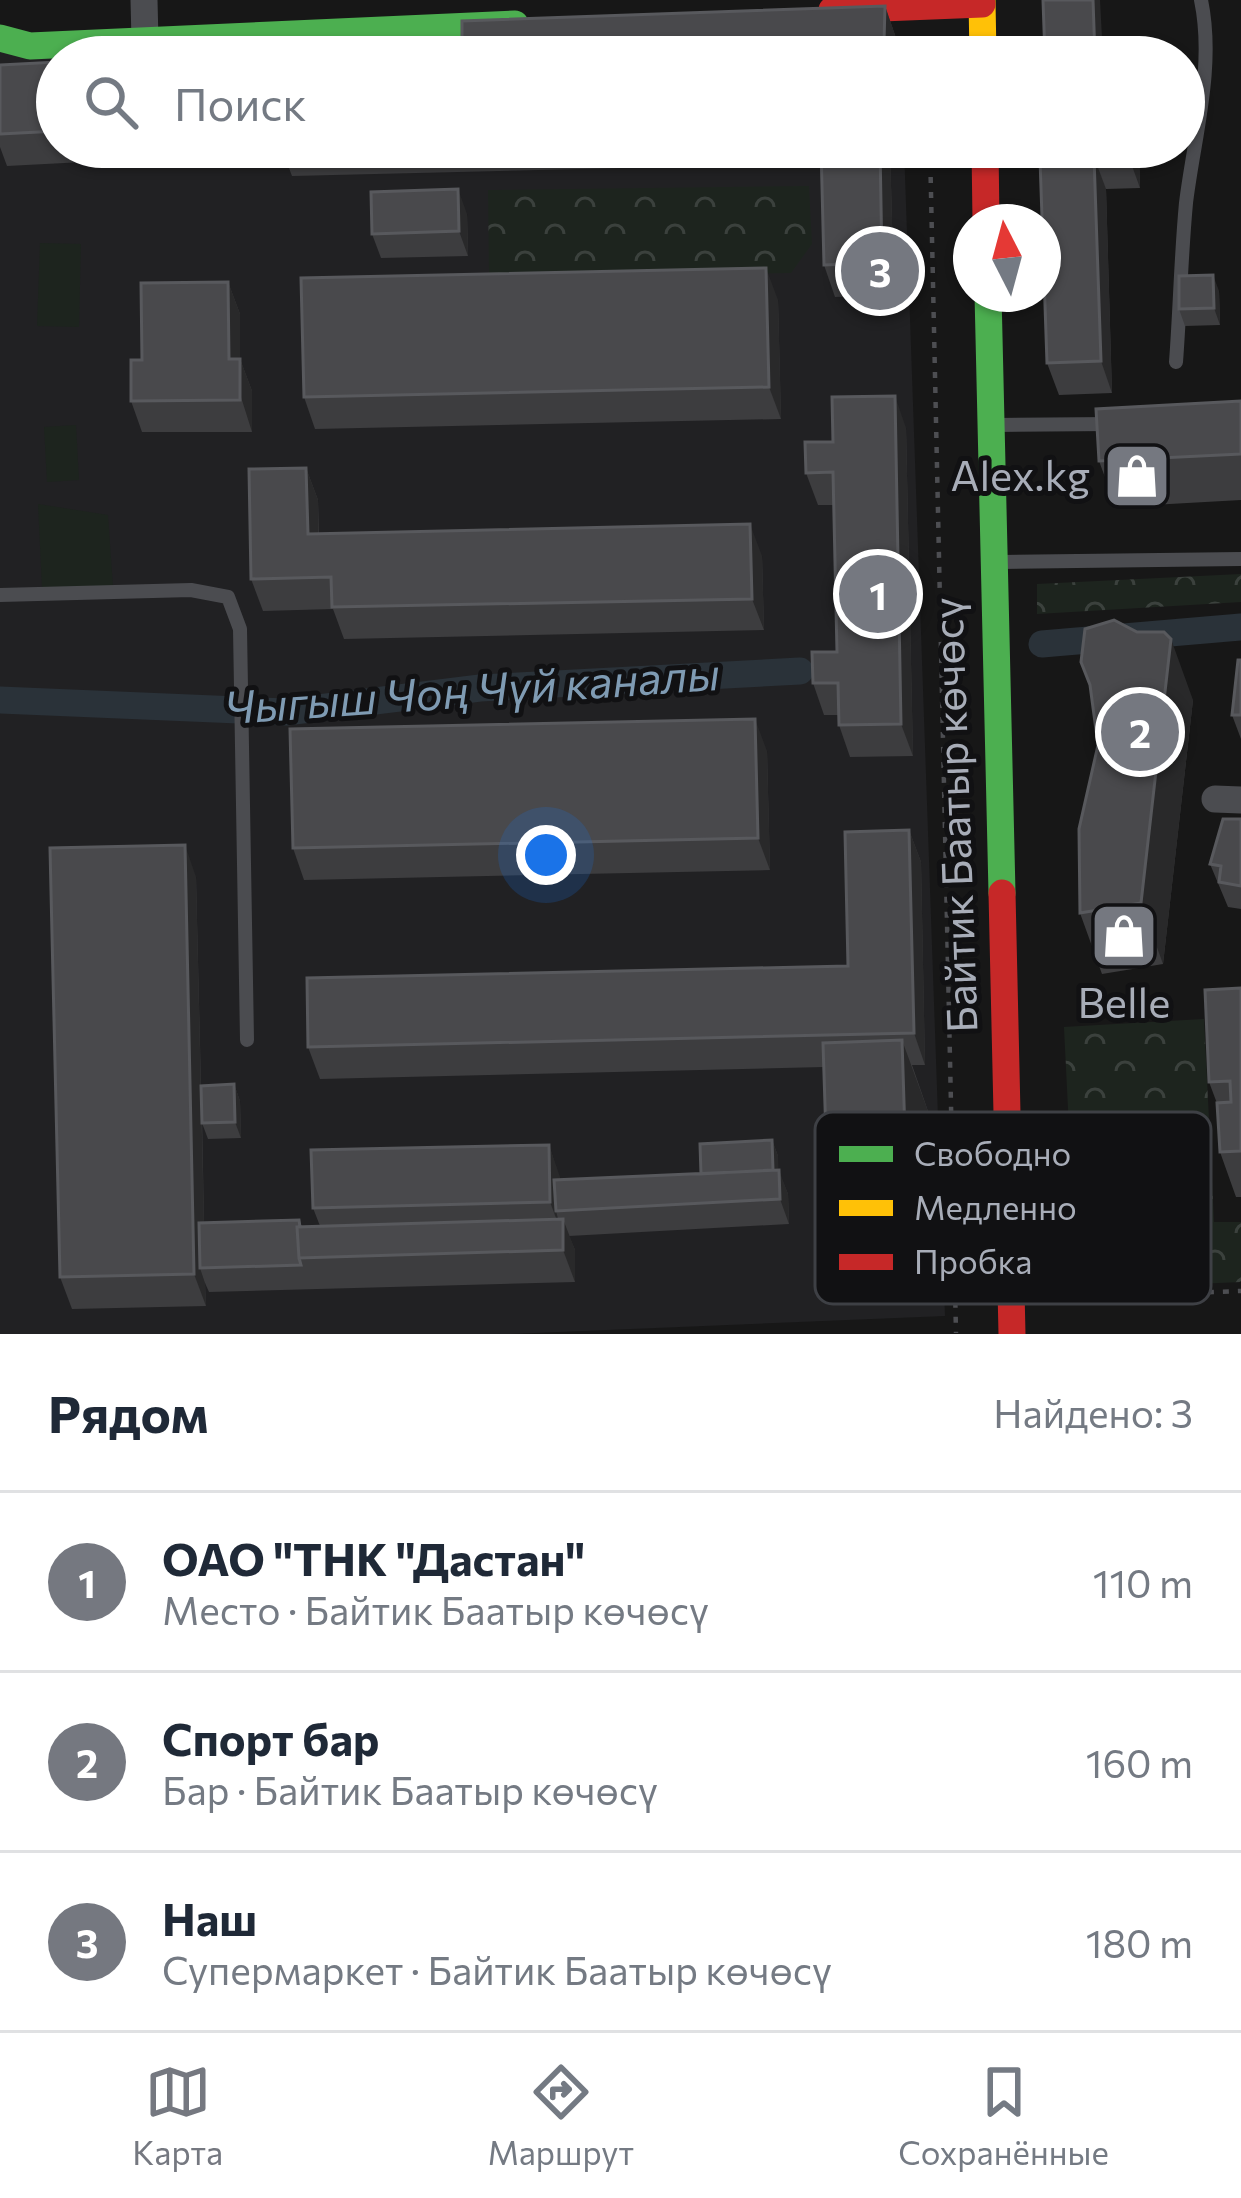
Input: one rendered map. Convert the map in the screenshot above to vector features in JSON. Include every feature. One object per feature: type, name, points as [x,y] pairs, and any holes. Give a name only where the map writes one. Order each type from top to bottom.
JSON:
[{"type":"main road","points":[[809,11],[982,2],[983,36]]},
{"type":"main road","points":[[258,36],[548,23]]},
{"type":"main road","points":[[0,38],[36,46]]},
{"type":"main road","points":[[985,168],[986,204]]},
{"type":"main road","name":"Байтик Баатыр көчөсү","points":[[988,312],[990,562],[1006,1112]]},
{"type":"main road","name":"Байтик Баатыр көчөсү","points":[[1011,1304],[1012,1334]]},
{"type":"street","points":[[144,0],[146,36]]},
{"type":"lane","points":[[1201,0],[1205,41]]},
{"type":"lane","points":[[1176,362],[1192,168]]},
{"type":"lane","points":[[991,425],[1131,423]]},
{"type":"lane","points":[[990,562],[1241,559]]},
{"type":"lane","points":[[0,595],[191,590],[228,597],[240,629],[247,1040]]},
{"type":"path","points":[[930,168],[952,1112]]},
{"type":"path","points":[[1211,1292],[1241,1291]]},
{"type":"shaded area","points":[[0,37],[36,37],[36,168],[905,168],[938,1112],[815,1112],[815,1304],[945,1304],[945,1316],[511,1334],[0,1334]]},
{"type":"green space","points":[[809,186],[812,244],[791,273],[489,277],[488,190]]},
{"type":"green space","points":[[40,243],[81,244],[79,327],[37,326]]},
{"type":"green space","points":[[76,425],[79,480],[47,482],[44,427]]},
{"type":"green space","points":[[38,504],[108,515],[113,587],[42,588]]},
{"type":"green space","points":[[1241,574],[1241,602],[1037,614],[1037,584]]},
{"type":"green space","points":[[1204,1019],[1209,1112],[1068,1112],[1064,1027]]},
{"type":"green space","points":[[1211,1161],[1214,1222],[1241,1222],[1241,1282],[1211,1283]]},
{"type":"building","points":[[1043,0],[1093,0],[1094,36],[1044,36]]},
{"type":"building","points":[[885,6],[884,36],[462,36],[462,21]]},
{"type":"building","points":[[36,63],[36,132],[0,134],[0,65]]},
{"type":"building","points":[[822,168],[880,168],[882,263],[824,265]]},
{"type":"building","points":[[1040,168],[1094,168],[1101,361],[1047,363],[1045,312],[1061,312],[1061,204],[1042,204]]},
{"type":"building","points":[[458,189],[459,231],[372,234],[371,192]]},
{"type":"building","points":[[766,268],[769,387],[304,397],[301,278]]},
{"type":"building","points":[[1213,275],[1214,308],[1179,309],[1179,276]]},
{"type":"building","points":[[228,282],[229,359],[240,359],[240,400],[131,401],[131,360],[142,360],[141,283]]},
{"type":"building","points":[[895,396],[901,724],[839,725],[838,683],[813,683],[812,652],[837,652],[833,472],[806,473],[805,442],[833,442],[832,397]]},
{"type":"building","points":[[1241,401],[1241,454],[1099,461],[1096,409]]},
{"type":"building","points":[[306,468],[308,534],[750,524],[752,599],[332,607],[331,577],[251,579],[249,469]]},
{"type":"building","points":[[1114,620],[1137,632],[1164,632],[1171,639],[1141,903],[1080,913],[1079,829],[1098,745],[1090,685],[1081,662],[1085,629]]},
{"type":"building","points":[[1238,660],[1241,715],[1232,715]]},
{"type":"building","points":[[755,719],[758,838],[293,848],[290,729]]},
{"type":"building","points":[[1223,819],[1241,819],[1241,886],[1219,882],[1221,866],[1210,864]]},
{"type":"building","points":[[909,830],[914,1033],[308,1047],[307,978],[848,966],[845,832]]},
{"type":"building","points":[[185,845],[194,1274],[60,1277],[50,848]]},
{"type":"building","points":[[1241,988],[1241,1151],[1220,1152],[1217,1103],[1231,1102],[1230,1081],[1209,1082],[1205,990]]},
{"type":"building","points":[[902,1040],[904,1112],[825,1112],[823,1043]]},
{"type":"building","points":[[234,1084],[235,1122],[202,1123],[201,1086]]},
{"type":"building","points":[[772,1140],[773,1170],[701,1174],[700,1144]]},
{"type":"building","points":[[549,1145],[550,1202],[313,1208],[311,1150]]},
{"type":"building","points":[[779,1170],[780,1199],[556,1211],[554,1180]]},
{"type":"building","points":[[563,1219],[563,1250],[299,1258],[297,1227]]},
{"type":"building","points":[[299,1220],[301,1265],[200,1268],[199,1223]]},
{"type":"waterway","name":"Чыгыш Чоң Чүй каналы","points":[[1042,644],[1241,627]]},
{"type":"waterway","name":"Чыгыш Чоң Чүй каналы","points":[[0,700],[286,712],[480,688],[800,671]]},
{"type":"traffic: fast","points":[[250,36],[515,24]]},
{"type":"traffic: fast","points":[[0,38],[36,46]]},
{"type":"traffic: fast","points":[[988,312],[1002,893]]},
{"type":"traffic: slow","points":[[982,0],[983,36]]},
{"type":"traffic: jam","points":[[832,10],[982,4]]},
{"type":"traffic: jam","points":[[985,168],[986,204]]},
{"type":"traffic: jam","points":[[1002,893],[1007,1112]]},
{"type":"traffic: jam","points":[[1011,1304],[1012,1334]]},
{"type":"place","name":"Наш","points":[[880,271]]},
{"type":"place","name":"Alex.kg","points":[[1137,476]]},
{"type":"place","name":"ОАО \"ТНК \"Дастан\"","points":[[878,594]]},
{"type":"place","name":"Спорт бар","points":[[1140,732]]},
{"type":"place","name":"Belle","points":[[1124,936]]}]
